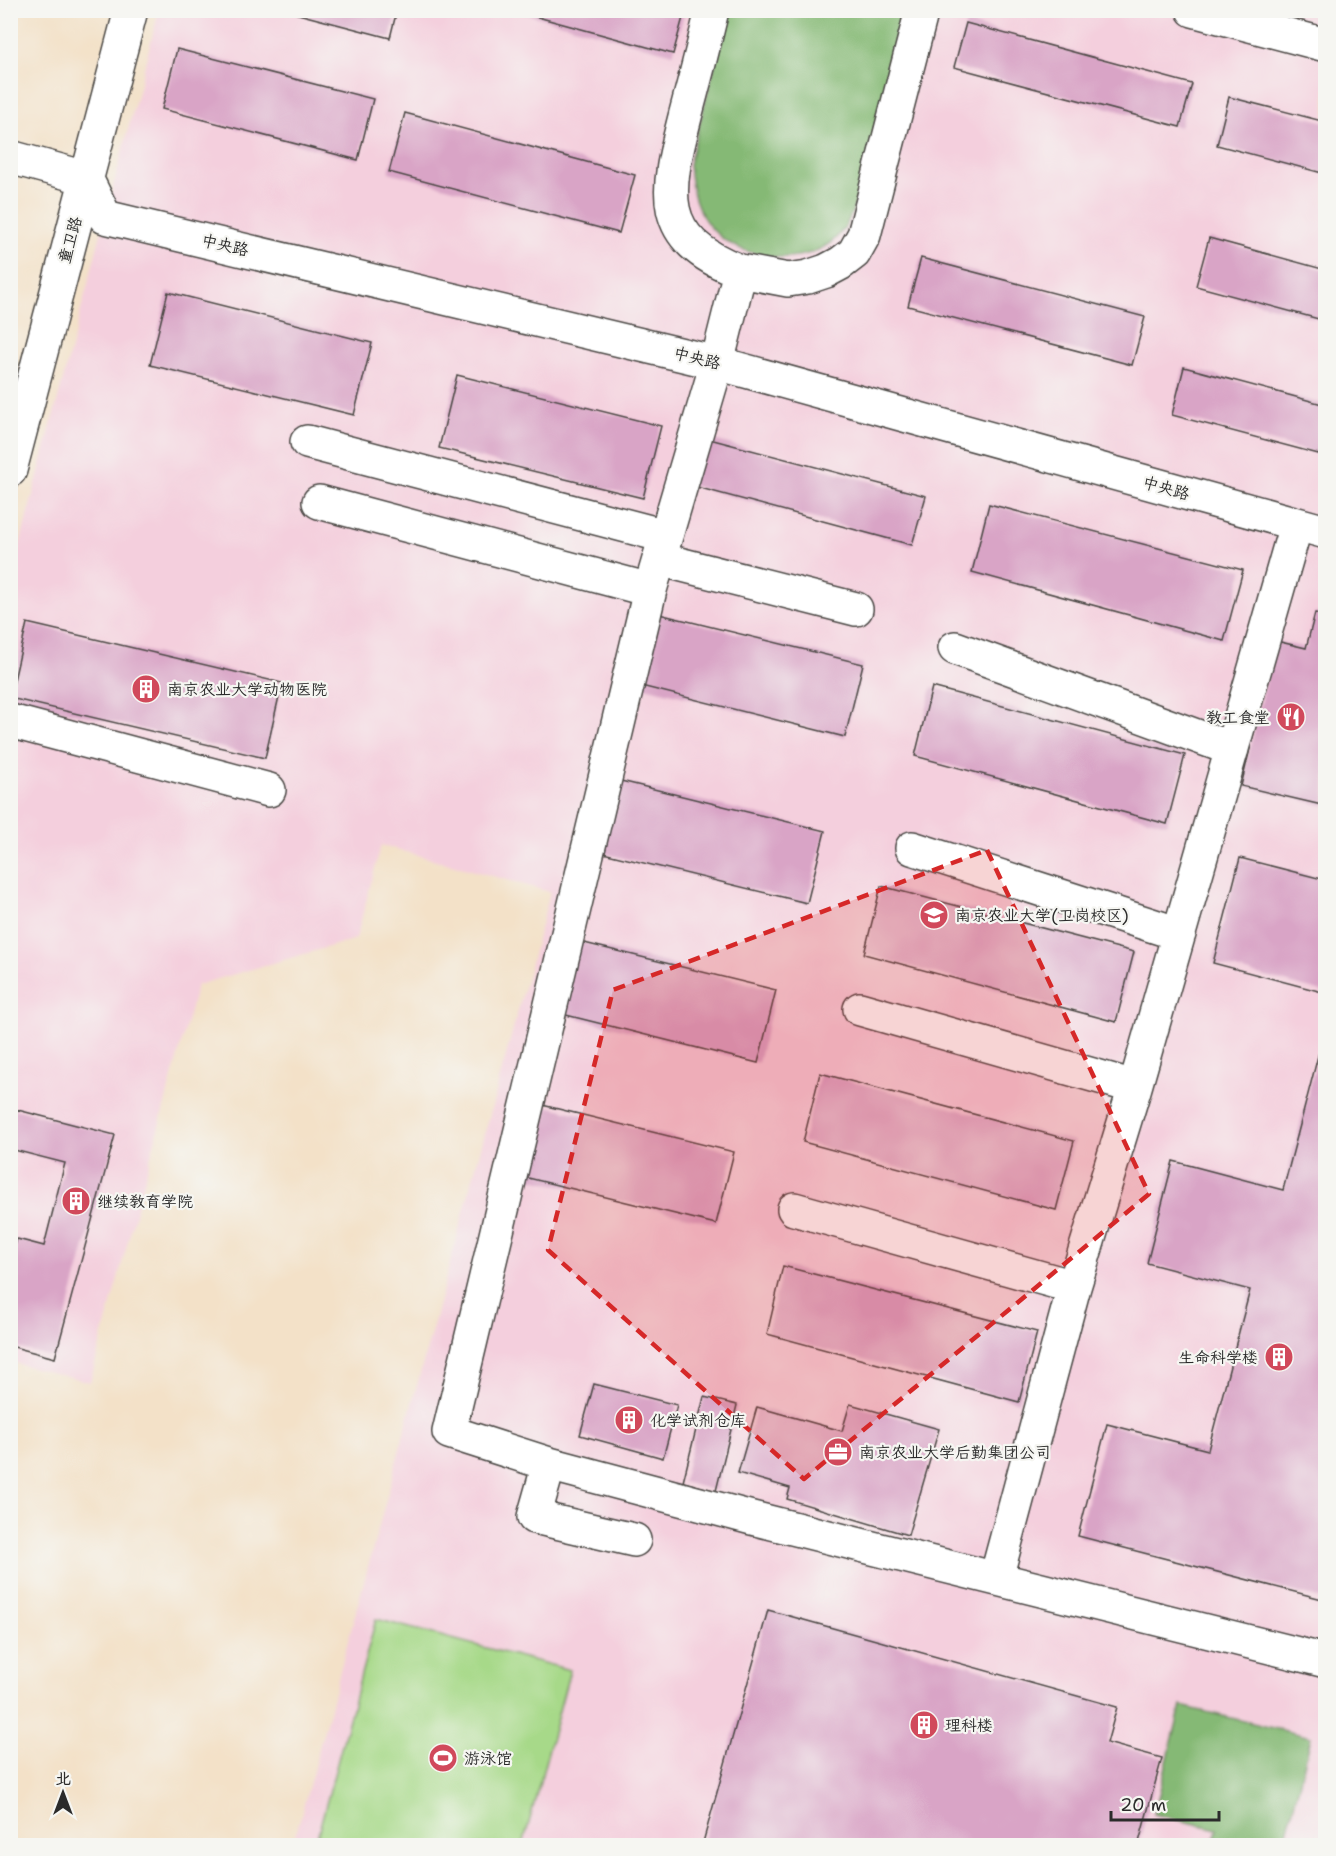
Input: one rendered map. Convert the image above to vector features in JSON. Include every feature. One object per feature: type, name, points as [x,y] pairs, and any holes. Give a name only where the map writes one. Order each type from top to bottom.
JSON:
[{"type":"street","name":"童卫路","points":[[10,470],[131,10]]},
{"type":"street","points":[[712,10],[672,170],[671,201],[682,231],[692,244],[721,264],[741,271],[788,280],[826,271],[854,253],[864,235],[922,10]]},
{"type":"street","points":[[1193,10],[1326,45]]},
{"type":"street","points":[[10,157],[86,178]]},
{"type":"street","name":"中央路","points":[[86,178],[105,217],[717,363],[1311,528]]},
{"type":"street","points":[[741,271],[717,363],[658,562],[449,1432],[549,1464],[752,1518],[1326,1661]]},
{"type":"street","points":[[307,442],[658,562]]},
{"type":"street","points":[[319,502],[658,562],[856,609]]},
{"type":"street","points":[[996,1578],[1074,1287],[1135,1087],[1232,749],[1311,528]]},
{"type":"street","points":[[955,648],[1232,749]]},
{"type":"street","points":[[10,721],[269,790]]},
{"type":"street","points":[[912,848],[1179,934]]},
{"type":"street","points":[[860,1009],[1135,1087]]},
{"type":"street","points":[[794,1209],[1074,1287]]},
{"type":"street","points":[[549,1464],[534,1516],[634,1540]]},
{"type":"highlighted area","points":[[987,850],[1149,1194],[804,1479],[548,1250],[613,990]]},
{"type":"shaded area","name":"南京农业大学(卫岗校区)","points":[[159,11],[1325,11],[1325,1845],[293,1845],[550,892],[381,845],[356,939],[197,985],[90,1382],[11,1362],[11,579]]},
{"type":"green space","points":[[729,11],[907,11],[852,212],[841,232],[829,244],[814,252],[779,257],[743,250],[715,232],[703,217],[696,201],[689,164]]},
{"type":"green space","name":"游泳馆","points":[[376,1619],[570,1670],[523,1845],[315,1845]]},
{"type":"green space","points":[[1181,1706],[1311,1737],[1284,1845],[1224,1846],[1214,1843],[1217,1829],[1154,1814]]},
{"type":"building","points":[[283,10],[397,10],[390,38]]},
{"type":"building","points":[[512,10],[685,10],[673,54]]},
{"type":"building","points":[[966,23],[1192,84],[1180,127],[954,67]]},
{"type":"building","points":[[177,49],[373,99],[358,160],[162,109]]},
{"type":"building","points":[[1229,97],[1326,122],[1326,174],[1217,145]]},
{"type":"building","points":[[405,113],[635,175],[619,233],[389,172]]},
{"type":"building","points":[[1209,238],[1326,270],[1326,321],[1196,286]]},
{"type":"building","points":[[921,258],[1145,317],[1132,365],[908,306]]},
{"type":"building","points":[[168,292],[372,343],[354,415],[150,365]]},
{"type":"building","points":[[1184,367],[1326,405],[1326,456],[1172,415]]},
{"type":"building","points":[[457,375],[661,426],[643,498],[439,448]]},
{"type":"building","points":[[702,437],[926,496],[912,545],[689,485]]},
{"type":"building","points":[[989,504],[1243,570],[1224,641],[972,572]]},
{"type":"building","name":"教工食堂","points":[[1315,613],[1326,615],[1326,806],[1241,786],[1276,641],[1306,648]]},
{"type":"building","points":[[659,614],[863,664],[845,737],[641,686]]},
{"type":"building","name":"南京农业大学动物医院","points":[[27,623],[282,683],[265,758],[10,698]]},
{"type":"building","points":[[932,687],[1185,755],[1167,824],[915,756]]},
{"type":"building","points":[[621,781],[825,831],[807,903],[603,853]]},
{"type":"building","points":[[1240,858],[1326,880],[1326,993],[1213,963]]},
{"type":"building","points":[[881,886],[1134,952],[1116,1022],[864,954]]},
{"type":"building","points":[[572,940],[776,990],[758,1063],[554,1012]]},
{"type":"building","name":"生命科学楼","points":[[1325,1029],[1326,1600],[1078,1536],[1107,1424],[1208,1450],[1250,1290],[1147,1263],[1173,1161],[1283,1190]]},
{"type":"building","points":[[820,1073],[1074,1141],[1056,1210],[803,1142]]},
{"type":"building","points":[[530,1102],[734,1152],[716,1224],[512,1174]]},
{"type":"building","name":"继续教育学院","points":[[10,1108],[115,1135],[55,1358],[10,1346],[10,1262],[17,1239],[44,1246],[65,1163],[10,1149]]},
{"type":"building","points":[[783,1266],[1037,1332],[1019,1402],[767,1334]]},
{"type":"building","name":"化学试剂仓库","points":[[594,1384],[677,1405],[663,1458],[580,1435]]},
{"type":"building","points":[[704,1397],[737,1405],[716,1491],[683,1482]]},
{"type":"building","name":"南京农业大学后勤集团公司","points":[[850,1404],[939,1429],[908,1535],[787,1499],[790,1488],[738,1473],[757,1407],[842,1431]]},
{"type":"building","name":"理科楼","points":[[768,1610],[1117,1707],[1107,1743],[1162,1758],[1138,1846],[702,1846]]},
{"type":"place","name":"南京农业大学动物医院","points":[[146,689]]},
{"type":"place","name":"教工食堂","points":[[1291,717]]},
{"type":"place","name":"南京农业大学(卫岗校区)","points":[[934,915]]},
{"type":"place","name":"继续教育学院","points":[[76,1201]]},
{"type":"place","name":"生命科学楼","points":[[1279,1357]]},
{"type":"place","name":"化学试剂仓库","points":[[629,1420]]},
{"type":"place","name":"南京农业大学后勤集团公司","points":[[838,1452]]},
{"type":"place","name":"理科楼","points":[[924,1725]]},
{"type":"place","name":"游泳馆","points":[[443,1758]]}]
